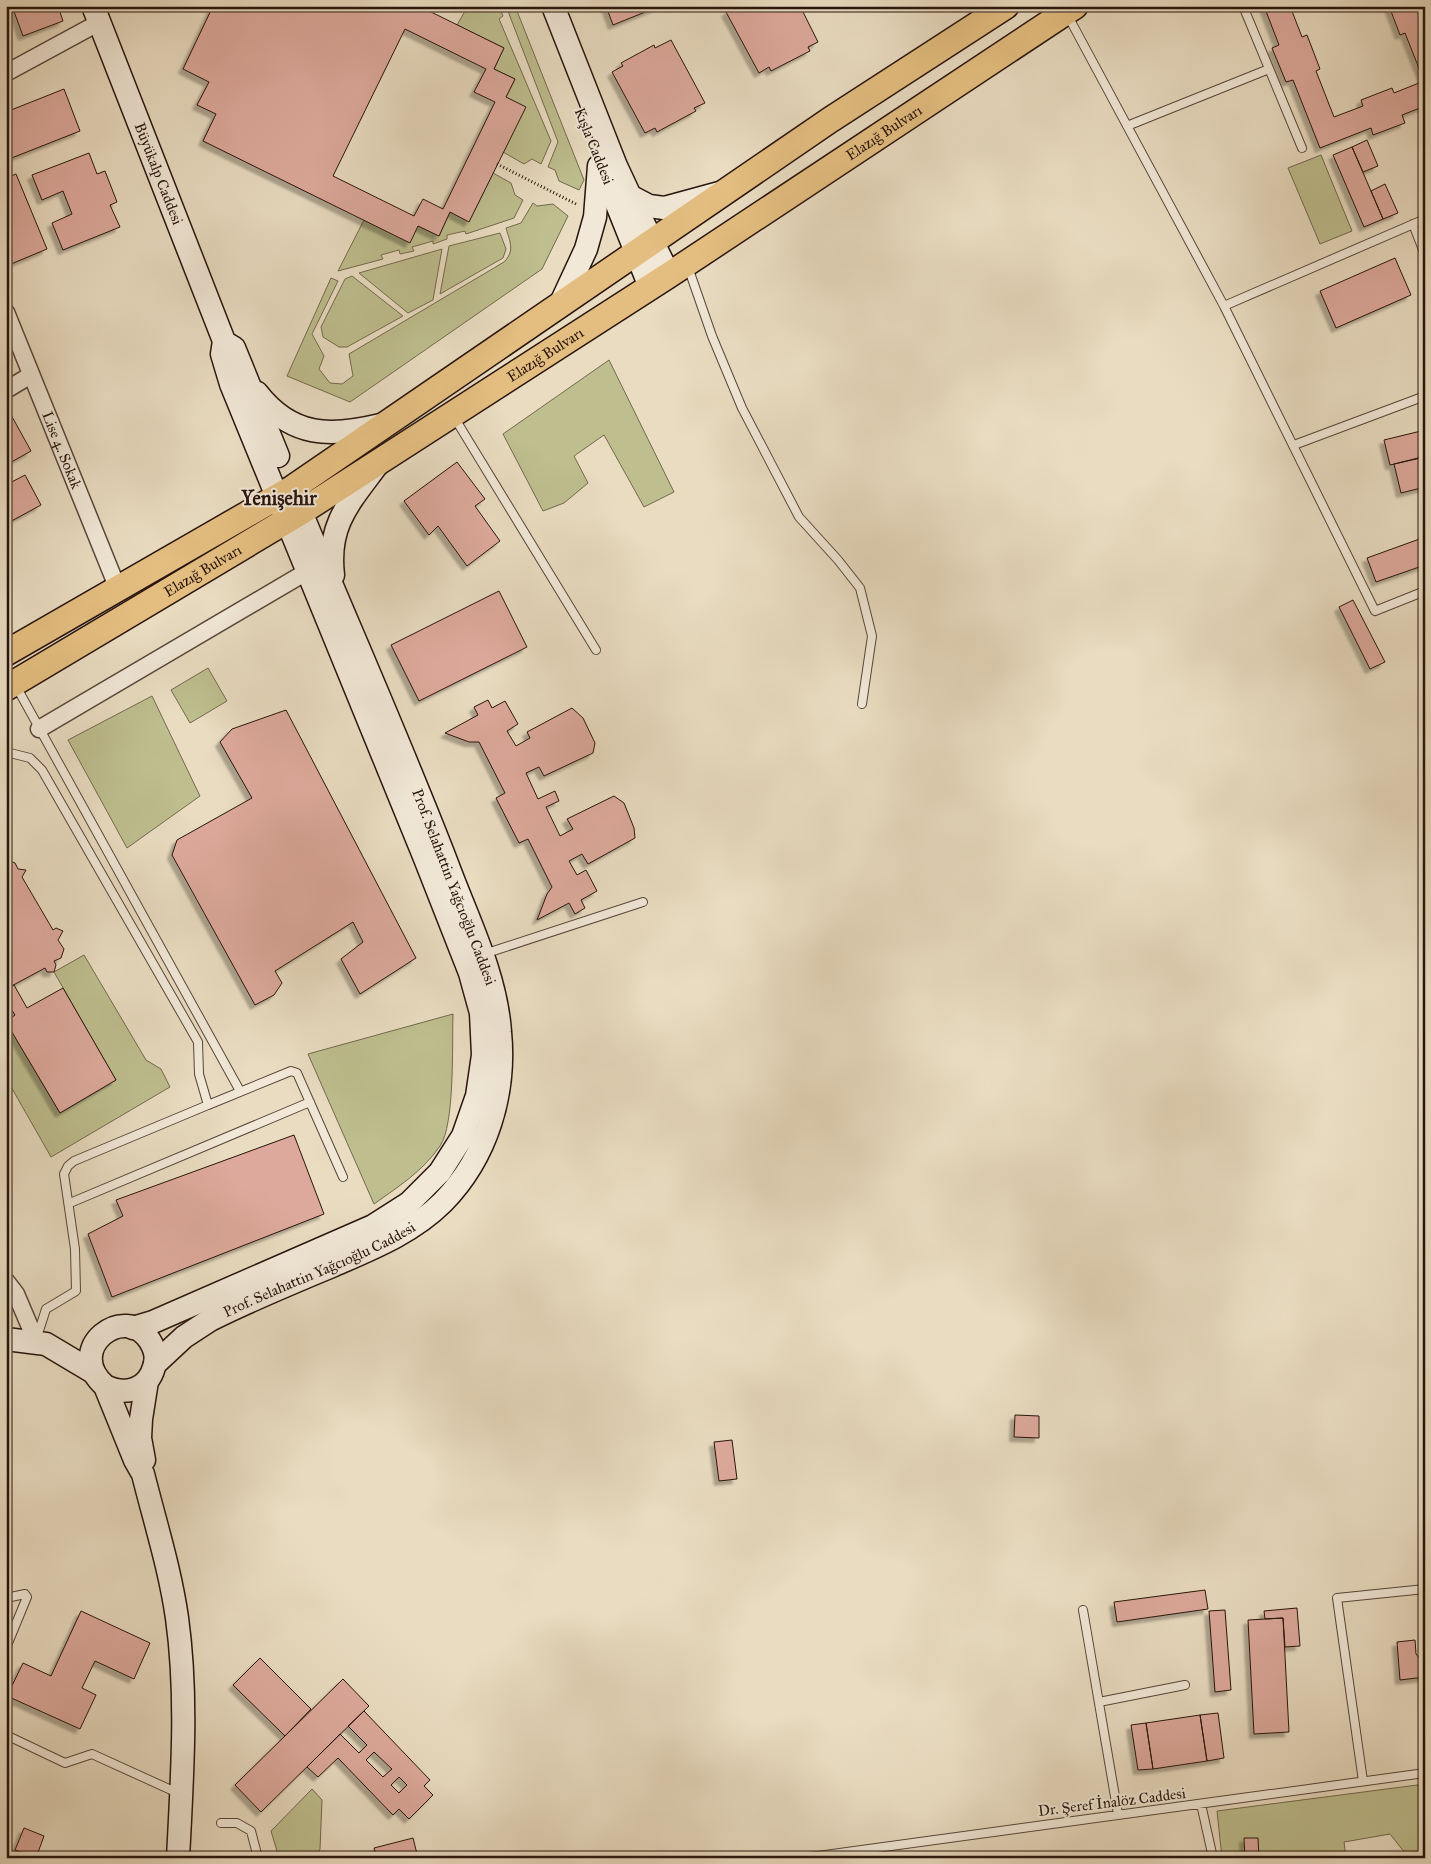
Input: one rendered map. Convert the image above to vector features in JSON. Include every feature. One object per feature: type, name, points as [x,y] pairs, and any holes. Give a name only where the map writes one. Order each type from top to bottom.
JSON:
[{"type":"main road","name":"Elazığ Bulvarı","points":[[6,653],[284,493],[830,120],[1006,6]]},
{"type":"main road","name":"Elazığ Bulvarı","points":[[11,686],[294,516],[382,460],[669,275],[1071,9]]},
{"type":"street","name":"Kışla Caddesi","points":[[537,6],[599,160],[645,246],[669,275]]},
{"type":"street","points":[[553,6],[616,166],[630,196],[645,246]]},
{"type":"street","points":[[6,73],[96,14]]},
{"type":"street","name":"Büyükalp Caddesi","points":[[96,14],[224,341],[222,354],[231,384],[294,516]]},
{"type":"street","points":[[560,305],[586,249],[592,225],[599,160]]},
{"type":"street","points":[[630,196],[649,206],[664,208],[725,192]]},
{"type":"street","name":"Lise 4. Sokak","points":[[6,312],[118,588]]},
{"type":"street","name":"Büyükalp Caddesi","points":[[224,341],[234,348],[249,383],[284,493]]},
{"type":"street","points":[[6,390],[31,375]]},
{"type":"street","points":[[249,383],[264,402],[281,417],[308,430],[347,433],[387,424]]},
{"type":"street","points":[[336,596],[331,550],[335,528],[349,502],[382,460]]},
{"type":"street","name":"Prof. Selahattin Yağcıoğlu Caddesi","points":[[133,1328],[162,1318],[373,1226],[409,1203],[440,1172],[463,1136],[477,1096],[483,1055],[483,1034],[470,973],[308,571],[294,516]]},
{"type":"street","name":"Prof. Selahattin Yağcıoğlu Caddesi","points":[[151,1372],[184,1337],[210,1320],[402,1234],[425,1218],[457,1186],[482,1146],[491,1122],[500,1078],[498,1012],[482,955],[434,828],[336,596],[294,516]]},
{"type":"street","points":[[38,729],[308,571]]},
{"type":"street","points":[[6,1281],[16,1294],[41,1343],[123,1392],[140,1387],[151,1372]]},
{"type":"street","points":[[6,1339],[41,1343],[99,1337],[114,1328],[133,1328],[148,1338],[156,1355],[141,1419],[140,1438],[144,1456],[143,1474]]},
{"type":"street","points":[[99,1337],[91,1354],[99,1379],[143,1474],[171,1584],[177,1620],[182,1690],[178,1858]]},
{"type":"lane","points":[[1243,6],[1302,148]]},
{"type":"lane","points":[[1071,9],[1127,126],[1224,306],[1375,611],[1425,591]]},
{"type":"lane","points":[[1127,126],[1269,69]]},
{"type":"lane","points":[[1224,306],[1425,219]]},
{"type":"lane","points":[[1413,224],[1425,255]]},
{"type":"lane","points":[[669,275],[712,336],[742,408],[798,517],[838,560],[860,588],[872,636],[862,704]]},
{"type":"lane","points":[[1294,445],[1425,396]]},
{"type":"lane","points":[[453,414],[596,650]]},
{"type":"lane","points":[[11,686],[38,729],[240,1091]]},
{"type":"lane","points":[[6,752],[30,758],[42,770],[198,1042],[199,1074],[208,1105]]},
{"type":"lane","points":[[482,955],[642,902]]},
{"type":"lane","points":[[41,1343],[46,1309],[76,1290],[75,1249],[70,1203],[64,1174],[68,1166],[74,1161],[291,1071],[297,1073],[343,1177]]},
{"type":"lane","points":[[70,1203],[310,1102]]},
{"type":"lane","points":[[1364,1781],[1337,1598],[1425,1589]]},
{"type":"lane","points":[[6,1598],[17,1594],[25,1594],[27,1597],[10,1628],[6,1648]]},
{"type":"lane","points":[[1083,1610],[1118,1814]]},
{"type":"lane","points":[[1099,1702],[1185,1685]]},
{"type":"lane","points":[[6,1735],[65,1763],[92,1754],[181,1795]]},
{"type":"lane","name":"Dr. Şeref İnalöz Caddesi","points":[[803,1858],[1425,1772]]},
{"type":"lane","points":[[1201,1804],[1212,1858]]},
{"type":"lane","points":[[221,1823],[237,1823],[250,1831],[258,1858]]},
{"type":"path","points":[[497,164],[579,206]]},
{"type":"green space","points":[[468,6],[494,6],[500,9],[503,16],[499,19],[551,141],[541,164],[532,159],[524,164],[503,152],[506,97],[515,79],[494,69],[504,48],[457,25]]},
{"type":"green space","points":[[506,6],[515,6],[584,180],[579,190],[559,181],[555,170],[548,167],[558,142]]},
{"type":"green space","points":[[1321,155],[1352,231],[1320,244],[1288,168]]},
{"type":"green space","points":[[493,173],[511,183],[515,195],[523,200],[514,218],[466,234],[465,231],[447,235],[447,239],[433,244],[433,241],[412,247],[414,251],[400,254],[399,250],[381,255],[383,259],[338,271],[364,220],[418,226],[439,236],[450,212],[469,221]]},
{"type":"green space","points":[[533,203],[537,206],[553,204],[568,216],[542,269],[350,402],[287,376],[331,278],[338,281],[312,334],[324,356],[319,369],[330,383],[342,384],[353,376],[349,354],[504,262],[511,250],[506,228],[521,223]]},
{"type":"green space","points":[[500,233],[506,249],[503,258],[440,294],[449,246]]},
{"type":"green space","points":[[442,249],[433,300],[408,313],[359,273]]},
{"type":"green space","points":[[352,276],[403,316],[347,347],[339,347],[323,337],[321,327],[345,279]]},
{"type":"green space","points":[[609,360],[674,492],[644,507],[604,435],[574,456],[588,483],[564,503],[543,511],[503,434]]},
{"type":"green space","points":[[208,668],[227,701],[190,723],[171,690]]},
{"type":"green space","points":[[152,696],[200,796],[127,848],[68,740]]},
{"type":"green space","points":[[84,955],[146,1060],[161,1069],[170,1087],[51,1157],[10,1085],[6,1087],[6,1022],[60,1113],[116,1080],[54,972]]},
{"type":"green space","points":[[453,1014],[450,1103],[445,1135],[440,1146],[426,1163],[410,1178],[374,1204],[308,1054]]},
{"type":"green space","points":[[1425,1784],[1425,1851],[1405,1853],[1390,1834],[1344,1842],[1346,1858],[1222,1858],[1217,1811]]},
{"type":"green space","points":[[312,1789],[322,1800],[320,1849],[316,1858],[276,1858],[277,1851],[271,1831]]},
{"type":"building","points":[[12,6],[58,6],[63,21],[23,36]]},
{"type":"building","points":[[213,6],[419,6],[504,48],[494,69],[515,79],[506,97],[526,107],[469,222],[450,212],[439,236],[418,226],[410,243],[203,141],[216,114],[197,105],[209,82],[183,69]],"holes":[[[405,29],[486,69],[474,92],[495,102],[443,209],[423,199],[414,216],[333,176]]]},
{"type":"building","points":[[606,6],[660,6],[613,25]]},
{"type":"building","points":[[736,6],[800,6],[818,42],[808,47],[810,51],[771,71],[769,67],[759,73],[726,12]]},
{"type":"building","points":[[1264,6],[1290,6],[1302,37],[1307,35],[1320,69],[1316,71],[1334,117],[1363,106],[1361,100],[1392,88],[1394,93],[1424,81],[1405,33],[1400,35],[1389,6],[1425,6],[1425,106],[1402,115],[1405,123],[1373,135],[1371,128],[1320,148],[1293,80],[1286,82],[1272,48],[1279,45]]},
{"type":"building","points":[[671,40],[705,103],[694,108],[696,111],[657,132],[655,128],[645,133],[612,72],[623,66],[621,63],[654,45],[655,48]]},
{"type":"building","points":[[64,89],[80,131],[9,159],[6,152],[6,112]]},
{"type":"building","points":[[1367,140],[1378,166],[1363,172],[1352,147]]},
{"type":"building","points":[[1352,147],[1383,219],[1364,227],[1333,155]]},
{"type":"building","points":[[89,153],[97,174],[105,171],[117,202],[110,205],[120,227],[63,250],[52,223],[72,214],[63,191],[42,200],[32,175]]},
{"type":"building","points":[[16,174],[47,249],[11,264],[6,253],[6,178]]},
{"type":"building","points":[[1385,184],[1398,213],[1383,219],[1371,191]]},
{"type":"building","points":[[1395,258],[1411,295],[1336,328],[1320,291]]},
{"type":"building","points":[[10,413],[31,451],[6,465],[6,415]]},
{"type":"building","points":[[1421,431],[1425,457],[1390,465],[1384,440]]},
{"type":"building","points":[[1422,457],[1425,487],[1401,493],[1394,464]]},
{"type":"building","points":[[457,462],[485,499],[475,506],[500,541],[467,566],[438,526],[429,535],[404,501]]},
{"type":"building","points":[[25,475],[41,505],[6,524],[6,485]]},
{"type":"building","points":[[1425,537],[1425,565],[1376,582],[1367,558]]},
{"type":"building","points":[[499,591],[527,647],[419,701],[391,645]]},
{"type":"building","points":[[1353,600],[1385,662],[1370,669],[1339,607]]},
{"type":"building","points":[[488,700],[492,708],[505,701],[518,724],[507,731],[516,746],[530,738],[527,732],[572,708],[583,718],[595,743],[593,753],[544,776],[539,767],[526,773],[538,799],[555,791],[559,801],[546,807],[560,836],[573,829],[567,819],[614,796],[624,803],[634,828],[635,838],[588,864],[582,854],[569,861],[577,875],[586,870],[597,891],[581,900],[585,908],[575,914],[569,903],[537,920],[547,894],[552,887],[528,839],[519,843],[496,798],[505,793],[479,742],[469,742],[445,733],[478,715],[474,707]]},
{"type":"building","points":[[286,710],[416,958],[360,994],[341,959],[363,942],[353,922],[275,971],[282,983],[274,995],[255,1005],[172,855],[177,840],[252,798],[220,742],[232,729]]},
{"type":"building","points":[[6,859],[15,863],[18,869],[26,870],[22,877],[53,930],[56,928],[63,931],[58,940],[64,949],[61,958],[54,961],[56,965],[54,972],[47,972],[45,968],[6,989]]},
{"type":"building","points":[[14,985],[27,1008],[63,988],[116,1080],[60,1113],[6,1022],[15,1015],[6,1001],[6,989]]},
{"type":"building","points":[[294,1135],[324,1214],[112,1297],[88,1234],[123,1216],[116,1200]]},
{"type":"building","points":[[1015,1415],[1039,1416],[1039,1438],[1014,1437]]},
{"type":"building","points":[[732,1440],[737,1479],[719,1481],[714,1442]]},
{"type":"building","points":[[1205,1590],[1208,1609],[1117,1622],[1114,1602]]},
{"type":"building","points":[[1297,1608],[1300,1646],[1285,1647],[1283,1618],[1265,1619],[1264,1611]]},
{"type":"building","points":[[1225,1610],[1231,1690],[1215,1692],[1209,1611]]},
{"type":"building","points":[[81,1611],[150,1643],[134,1679],[95,1661],[82,1688],[96,1695],[80,1729],[7,1696],[23,1663],[51,1676]]},
{"type":"building","points":[[1283,1618],[1289,1732],[1254,1734],[1248,1620]]},
{"type":"building","points":[[1415,1640],[1416,1654],[1420,1659],[1425,1659],[1425,1677],[1400,1680],[1397,1642]]},
{"type":"building","points":[[260,1658],[311,1709],[285,1736],[233,1685]]},
{"type":"building","points":[[343,1679],[369,1706],[261,1812],[235,1785]]},
{"type":"building","points":[[364,1711],[430,1780],[424,1786],[433,1795],[409,1819],[399,1809],[393,1815],[338,1758],[318,1777],[307,1767],[340,1734],[359,1753],[367,1745],[348,1726]],"holes":[[[374,1752],[392,1769],[383,1777],[366,1760]],[[399,1777],[407,1785],[399,1793],[391,1785]]]},
{"type":"building","points":[[1218,1713],[1224,1758],[1207,1761],[1200,1715]]},
{"type":"building","points":[[1200,1715],[1207,1761],[1153,1769],[1146,1723]]},
{"type":"building","points":[[1146,1723],[1153,1769],[1138,1770],[1131,1725]]},
{"type":"building","points":[[24,1828],[44,1836],[36,1858],[15,1850]]},
{"type":"building","points":[[413,1838],[418,1858],[377,1858],[374,1848]]},
{"type":"building","points":[[1244,1838],[1258,1838],[1259,1858],[1245,1858]]},
{"type":"district","name":"Yenişehir","points":[[279,498]]}]
